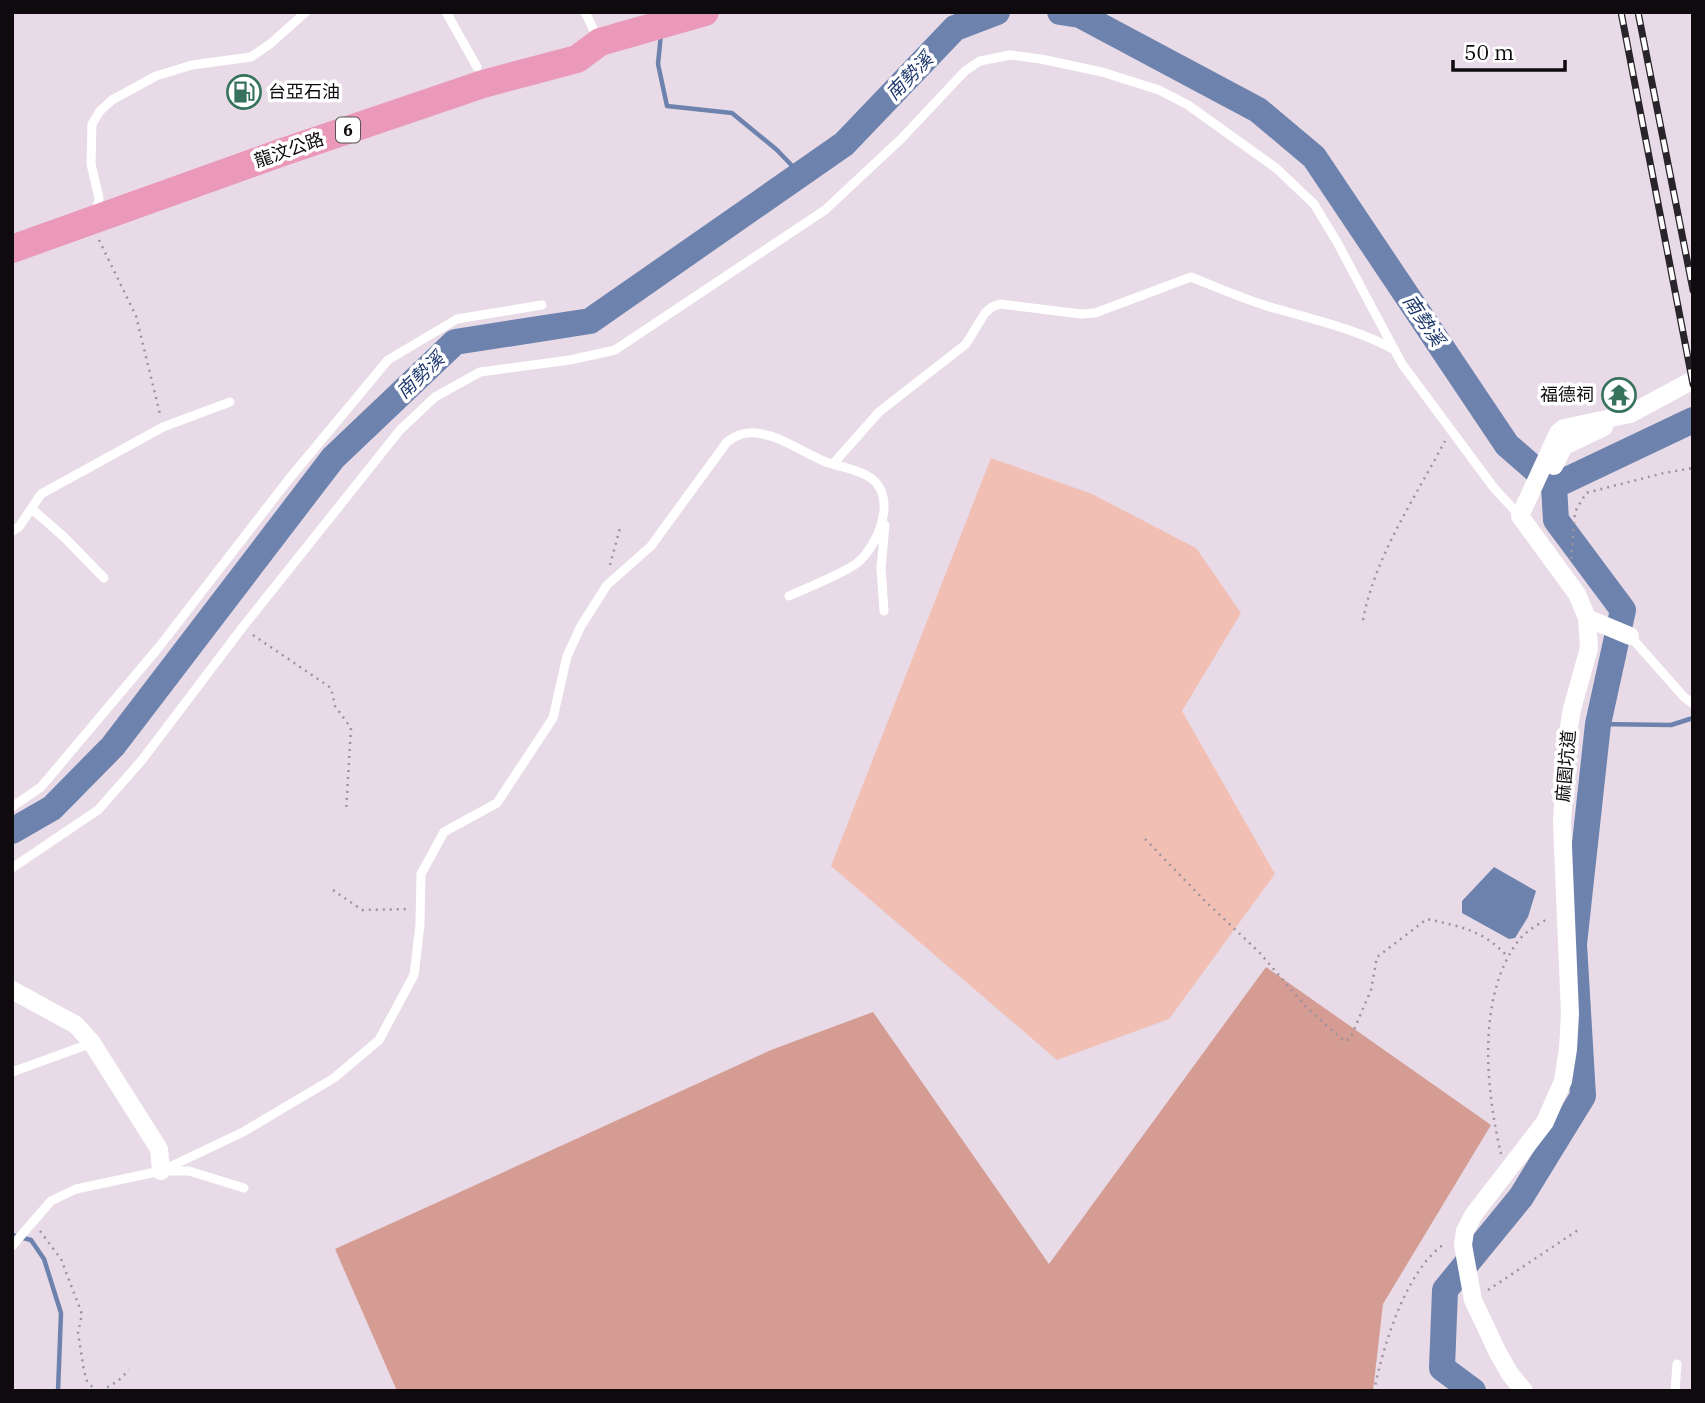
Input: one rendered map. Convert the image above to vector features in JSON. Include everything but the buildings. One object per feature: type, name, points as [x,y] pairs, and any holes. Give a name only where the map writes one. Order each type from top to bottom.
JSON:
[{"type":"main road","name":"6","points":[[480,76],[575,41],[600,42],[693,16]]},
{"type":"main road","name":"龍汶公路","points":[[12,248],[250,143],[480,76]]},
{"type":"main road","name":"龍汶公路","points":[[12,228],[97,209]]},
{"type":"street","points":[[1523,520],[1561,440],[1630,414],[1693,380]]},
{"type":"street","name":"麻園坑道","points":[[1464,1238],[1506,1174],[1545,1122],[1563,1082],[1568,1049],[1570,1014],[1562,823],[1567,738],[1589,648],[1587,618],[1577,594],[1523,520]]},
{"type":"street","points":[[1587,618],[1630,636]]},
{"type":"street","points":[[12,990],[76,1025],[92,1043],[159,1149],[161,1171]]},
{"type":"street","points":[[1464,1238],[1472,1295],[1492,1343],[1510,1374],[1524,1391]]},
{"type":"lane","points":[[97,209],[91,164],[92,124],[100,111],[112,100],[156,76],[192,65],[251,57],[306,12]]},
{"type":"lane","points":[[446,12],[480,76]]},
{"type":"lane","points":[[585,12],[600,42]]},
{"type":"lane","points":[[12,868],[98,810],[142,760],[242,628],[400,429],[435,397],[480,372],[570,360],[615,350],[825,210],[901,139],[965,71],[980,61],[1010,55],[1041,59],[1102,72],[1159,90],[1188,105],[1276,168],[1314,204],[1402,364],[1494,488],[1523,520]]},
{"type":"lane","points":[[833,464],[879,412],[965,344],[985,313],[1000,304],[1081,314],[1095,313],[1191,277],[1265,305],[1370,337],[1395,351]]},
{"type":"lane","points":[[12,807],[41,787],[159,648],[289,479],[388,360],[457,319],[542,304]]},
{"type":"lane","points":[[12,531],[19,527],[41,494],[163,427],[230,402]]},
{"type":"lane","points":[[161,1171],[243,1132],[334,1078],[379,1040],[414,975],[421,874],[444,832],[497,803],[553,718],[567,656],[581,626],[607,585],[652,546],[727,442],[737,434],[757,433],[833,464],[866,474],[875,480],[886,510],[881,568],[884,611]]},
{"type":"lane","points":[[32,509],[104,578]]},
{"type":"lane","points":[[789,596],[857,563],[878,535],[886,510]]},
{"type":"lane","points":[[1630,636],[1693,704]]},
{"type":"lane","points":[[12,1072],[92,1043]]},
{"type":"lane","points":[[12,1246],[51,1201],[76,1189],[161,1171],[189,1171],[244,1188]]},
{"type":"lane","points":[[1675,1391],[1677,1364]]},
{"type":"path","points":[[97,209],[100,246],[136,316],[163,427]]},
{"type":"path","points":[[1363,620],[1366,603],[1382,560],[1451,429]]},
{"type":"path","points":[[1570,567],[1575,512],[1586,493],[1664,472],[1693,468]]},
{"type":"path","points":[[607,585],[620,528]]},
{"type":"path","points":[[242,628],[331,688],[335,706],[351,728],[346,812]]},
{"type":"path","points":[[1145,839],[1259,952],[1307,1008],[1344,1041],[1350,1039],[1371,990],[1377,957],[1427,919],[1467,928],[1494,941],[1508,957]]},
{"type":"path","points":[[334,890],[362,910],[420,909]]},
{"type":"path","points":[[1506,1174],[1493,1119],[1488,1055],[1494,998],[1500,973],[1520,938],[1535,925],[1565,910]]},
{"type":"path","points":[[33,1221],[61,1259],[82,1314],[78,1333],[87,1381],[99,1391],[118,1381],[130,1370]]},
{"type":"path","points":[[1472,1295],[1581,1228]]},
{"type":"path","points":[[1374,1391],[1381,1358],[1398,1309],[1439,1247],[1464,1238]]},
{"type":"shaded area","points":[[991,458],[1092,494],[1196,548],[1241,613],[1182,711],[1275,874],[1169,1019],[1057,1060],[831,866]]},
{"type":"shaded area","points":[[1266,967],[1491,1125],[1383,1304],[1373,1391],[397,1391],[335,1249],[771,1050],[873,1012],[1049,1264]]},
{"type":"water","points":[[1494,867],[1536,891],[1528,917],[1515,938],[1509,939],[1462,913],[1462,901]]},
{"type":"waterway","name":"南勢溪","points":[[12,831],[52,808],[113,746],[333,458],[455,342],[590,321],[844,144],[955,28],[997,12]]},
{"type":"waterway","name":"南勢溪","points":[[1060,12],[1080,15],[1258,110],[1314,157],[1507,445],[1554,486],[1693,420]]},
{"type":"waterway","points":[[661,34],[658,64],[667,106],[732,113],[777,150],[800,174]]},
{"type":"waterway","points":[[1473,1391],[1442,1368],[1445,1290],[1521,1197],[1583,1096],[1574,944],[1598,724],[1623,610],[1556,520],[1554,486]]},
{"type":"waterway","points":[[1598,724],[1671,725],[1693,718]]},
{"type":"waterway","points":[[12,1235],[31,1240],[44,1259],[61,1313],[58,1391]]},
{"type":"railway","points":[[1621,12],[1693,384]]},
{"type":"railway","points":[[1638,12],[1693,290]]},
{"type":"place","name":"台亞石油","points":[[244,92]]},
{"type":"place","name":"福德祠","points":[[1619,395]]}]
